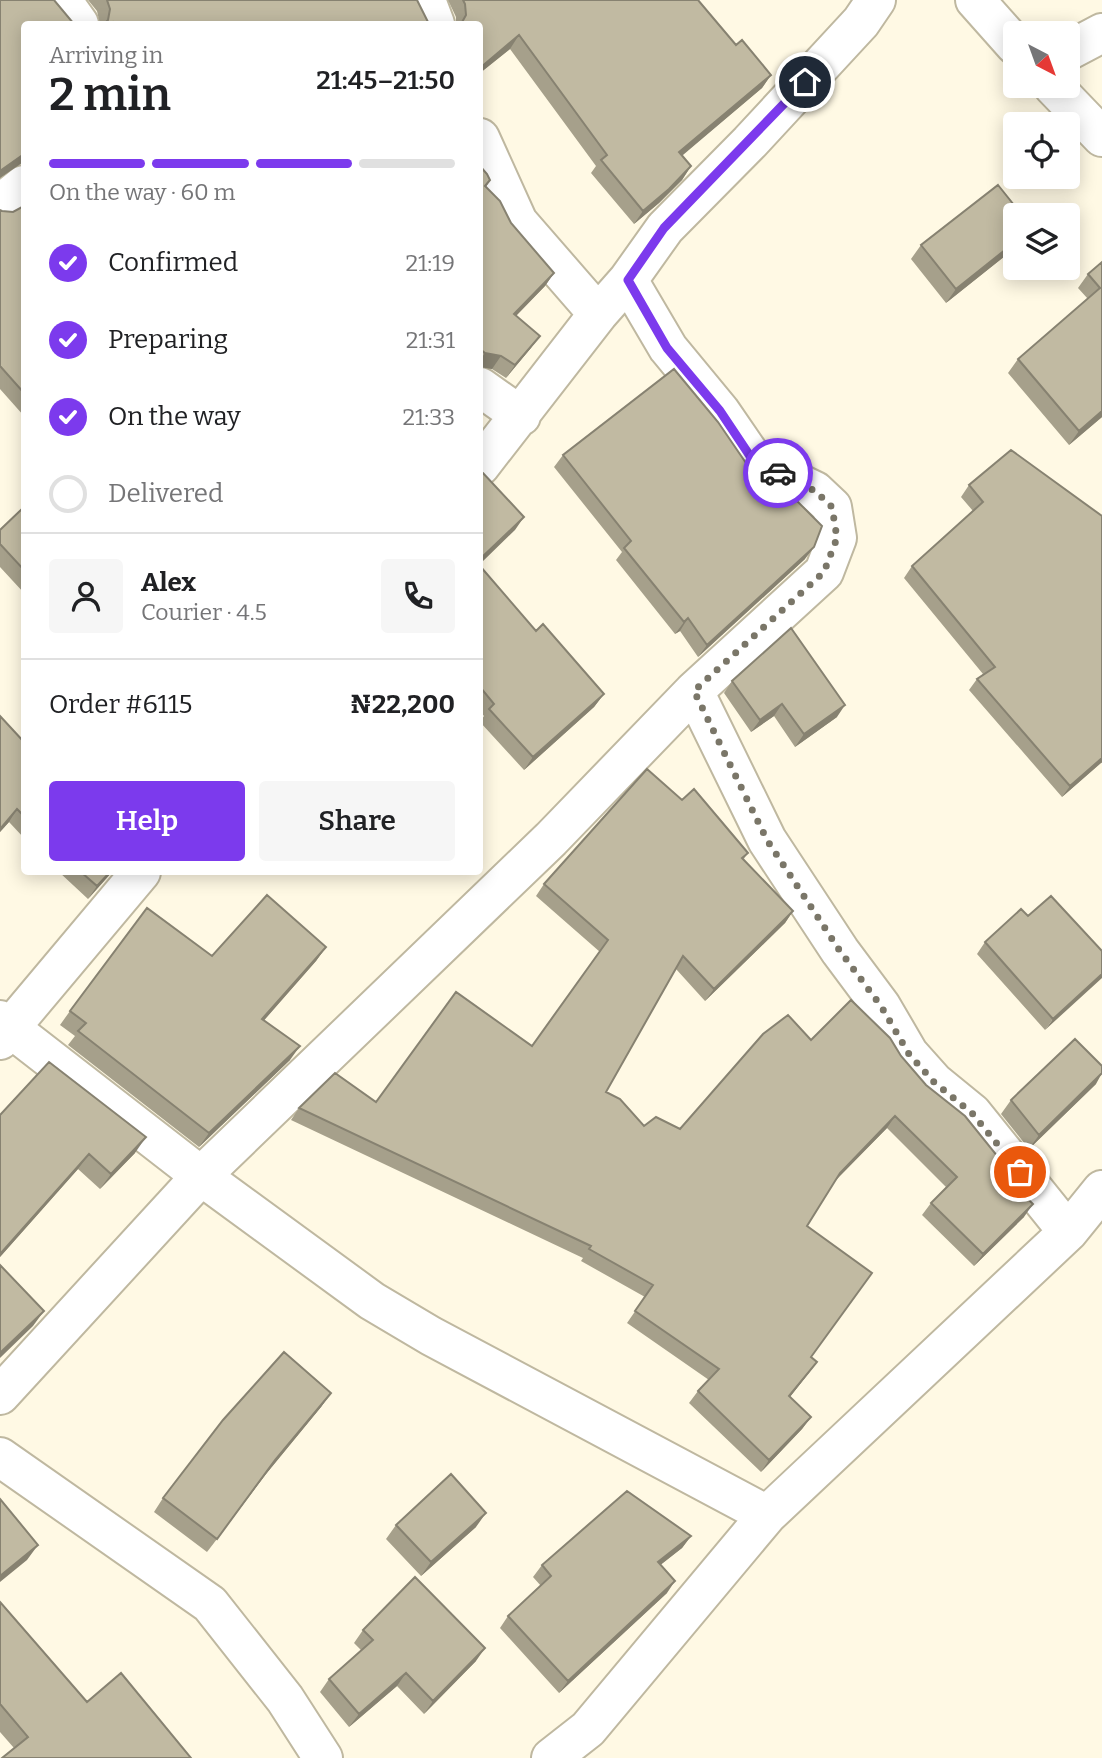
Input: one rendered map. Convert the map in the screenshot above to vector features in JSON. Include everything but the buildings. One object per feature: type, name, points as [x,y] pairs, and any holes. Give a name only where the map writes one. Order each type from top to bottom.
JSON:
[{"type":"street","points":[[62,0],[77,21]]},
{"type":"street","points":[[426,0],[434,21]]},
{"type":"street","points":[[483,462],[597,314],[628,280],[664,228],[750,142],[861,22],[876,0]]},
{"type":"street","points":[[975,0],[1003,32]]},
{"type":"street","points":[[1080,45],[1102,33]]},
{"type":"street","points":[[1065,98],[1102,137]]},
{"type":"street","points":[[483,145],[517,222],[597,314]]},
{"type":"street","points":[[0,204],[21,187]]},
{"type":"street","points":[[0,1395],[201,1176],[551,839],[694,691],[824,572],[837,538],[832,507],[815,491],[754,462],[720,411],[667,348],[628,280]]},
{"type":"street","points":[[483,389],[521,416]]},
{"type":"street","points":[[694,691],[767,840],[840,951],[881,1006],[909,1054],[934,1082],[972,1113],[1068,1232]]},
{"type":"street","points":[[138,875],[3,1029],[372,1301],[431,1336],[767,1515]]},
{"type":"street","points":[[551,1758],[588,1729],[767,1515],[1068,1232],[1102,1190]]},
{"type":"street","points":[[0,1457],[210,1604],[285,1699],[323,1758]]},
{"type":"way so far","points":[[778,473],[815,491],[832,507],[837,538],[824,572],[694,691],[767,840],[840,951],[881,1006],[909,1054],[934,1082],[972,1113],[1020,1172]]},
{"type":"route","points":[[778,473],[754,462],[720,411],[667,348],[628,280],[664,228],[750,142],[805,82]]}]
